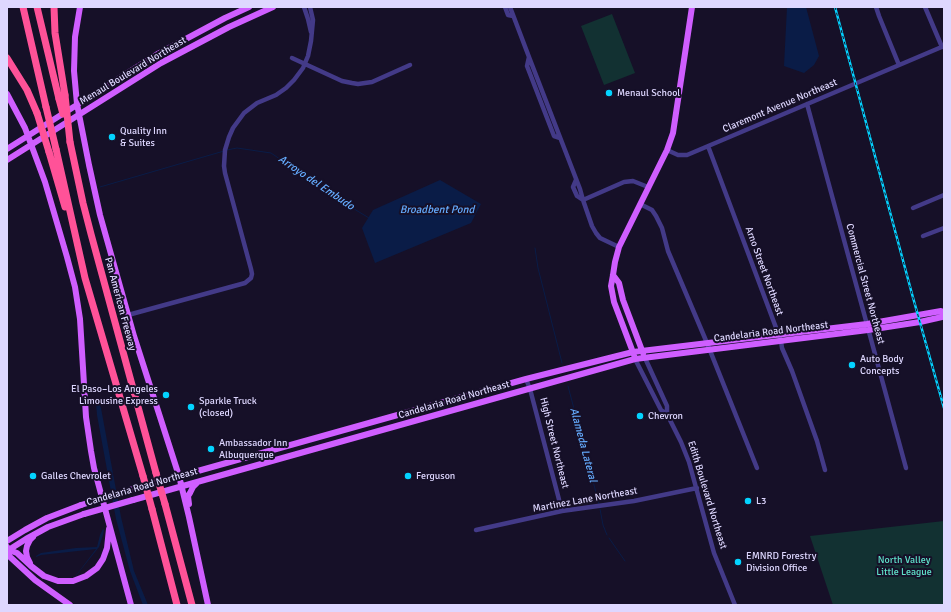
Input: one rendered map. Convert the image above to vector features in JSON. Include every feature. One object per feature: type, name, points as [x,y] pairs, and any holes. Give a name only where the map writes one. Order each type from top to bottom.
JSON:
[{"type":"highway","points":[[23,7],[46,107],[52,151],[85,278],[152,509],[177,605]]},
{"type":"highway","points":[[37,7],[62,97]]},
{"type":"highway","points":[[54,7],[55,33],[62,97]]},
{"type":"highway","points":[[7,58],[27,90],[52,151]]},
{"type":"highway","points":[[7,65],[27,90]]},
{"type":"highway","name":"Pan American Freeway","points":[[62,97],[83,203],[192,605]]},
{"type":"main road","points":[[80,7],[74,47],[74,71],[77,104],[100,215],[141,358],[179,476],[208,605]]},
{"type":"main road","name":"Menaul Boulevard Northeast","points":[[7,149],[156,55],[225,18],[249,7]]},
{"type":"main road","name":"Menaul Boulevard Northeast","points":[[7,160],[161,63],[229,27],[274,7]]},
{"type":"main road","name":"Edith Boulevard Northeast","points":[[635,359],[614,302],[611,286],[619,247],[667,150],[673,133],[692,7]]},
{"type":"main road","points":[[7,94],[32,144],[51,201],[75,287],[80,319],[88,434],[94,468],[132,605]]},
{"type":"main road","name":"Edith Boulevard Northeast","points":[[614,275],[619,283],[623,300],[645,358]]},
{"type":"main road","name":"Candelaria Road Northeast","points":[[7,541],[46,518],[81,505],[130,490],[526,380],[633,352],[642,350],[709,346],[780,338],[942,317],[944,313]]},
{"type":"main road","name":"Candelaria Road Northeast","points":[[8,549],[60,522],[84,514],[635,359],[709,346]]},
{"type":"main road","points":[[194,542],[197,536],[188,502],[188,496],[193,487],[199,481]]},
{"type":"main road","points":[[8,549],[17,553],[44,576],[58,581],[73,581],[86,576],[97,568],[105,553],[108,542],[109,524]]},
{"type":"main road","points":[[31,566],[27,558],[26,551],[30,540],[37,533]]},
{"type":"main road","points":[[8,549],[9,556],[22,568],[42,585],[70,605]]},
{"type":"street","points":[[304,7],[311,33]]},
{"type":"street","points":[[128,315],[245,283],[251,278],[251,269],[225,173],[224,158],[226,143],[233,128],[244,113],[257,103],[276,95],[286,88],[294,80],[305,64],[310,51],[313,20],[310,7]]},
{"type":"street","points":[[504,7],[508,14],[513,16]]},
{"type":"street","points":[[510,7],[529,57],[527,66],[554,136],[560,138],[576,180],[574,187],[578,196],[583,200],[596,233],[600,238],[619,247]]},
{"type":"street","points":[[876,7],[878,16],[899,65]]},
{"type":"street","points":[[925,7],[943,46]]},
{"type":"street","name":"Claremont Avenue Northeast","points":[[667,150],[678,155],[687,155],[943,46]]},
{"type":"street","points":[[292,58],[335,78],[358,84],[372,82],[410,65]]},
{"type":"street","name":"Commercial Street Northeast","points":[[807,104],[906,468]]},
{"type":"street","name":"Arno Street Northeast","points":[[708,146],[780,338],[782,348],[792,371],[825,470]]},
{"type":"street","points":[[583,200],[624,182],[633,181],[648,187]]},
{"type":"street","points":[[913,208],[944,195]]},
{"type":"street","points":[[640,204],[652,210],[662,228],[668,251],[709,346],[757,468]]},
{"type":"street","points":[[923,236],[944,228]]},
{"type":"street","name":"Edith Boulevard Northeast","points":[[645,358],[667,406],[667,414],[689,462],[714,553],[735,605]]},
{"type":"street","name":"Edith Boulevard Northeast","points":[[635,359],[661,410],[667,414]]},
{"type":"street","name":"High Street Northeast","points":[[526,380],[530,389],[562,511]]},
{"type":"street","name":"Martinez Lane Northeast","points":[[476,530],[562,511],[634,501],[696,488]]},
{"type":"green space","points":[[612,14],[635,73],[604,85],[581,26]]},
{"type":"green space","name":"North Valley Little League","points":[[944,521],[944,605],[833,605],[810,536]]},
{"type":"water","points":[[787,7],[806,7],[819,56],[814,65],[804,73],[784,66]]},
{"type":"water","name":"Broadbent Pond","points":[[440,180],[481,204],[471,223],[375,263],[362,228],[373,210]]},
{"type":"water","points":[[96,402],[98,402],[101,408],[121,517],[134,571],[148,605],[143,605],[130,571],[116,519],[97,415]]},
{"type":"water","points":[[103,529],[103,535],[99,547],[74,578],[96,549],[41,555],[36,557],[41,553],[76,548],[97,547]]},
{"type":"waterway","name":"Arroyo del Embudo","points":[[227,150],[237,148],[271,153],[369,218]]},
{"type":"waterway","name":"Arroyo del Embudo","points":[[100,187],[224,151]]},
{"type":"waterway","points":[[535,248],[538,268],[562,363]]},
{"type":"waterway","name":"Alameda Lateral","points":[[568,386],[599,504]]},
{"type":"waterway","points":[[600,509],[603,525],[607,535]]},
{"type":"waterway","points":[[609,538],[625,561]]},
{"type":"railway","points":[[835,7],[944,408]]},
{"type":"place","name":"Menaul School","points":[[609,93]]},
{"type":"place","name":"Quality Inn & Suites","points":[[112,137]]},
{"type":"place","name":"Auto Body Concepts","points":[[852,365]]},
{"type":"place","name":"El Paso–Los Angeles Limousine Express","points":[[166,395]]},
{"type":"place","name":"Sparkle Truck (closed)","points":[[191,407]]},
{"type":"place","name":"Chevron","points":[[640,416]]},
{"type":"place","name":"Ambassador Inn Albuquerque","points":[[211,449]]},
{"type":"place","name":"Galles Chevrolet","points":[[33,476]]},
{"type":"place","name":"Ferguson","points":[[408,476]]},
{"type":"place","name":"L3","points":[[748,501]]},
{"type":"place","name":"EMNRD Forestry Division Office","points":[[738,562]]}]
